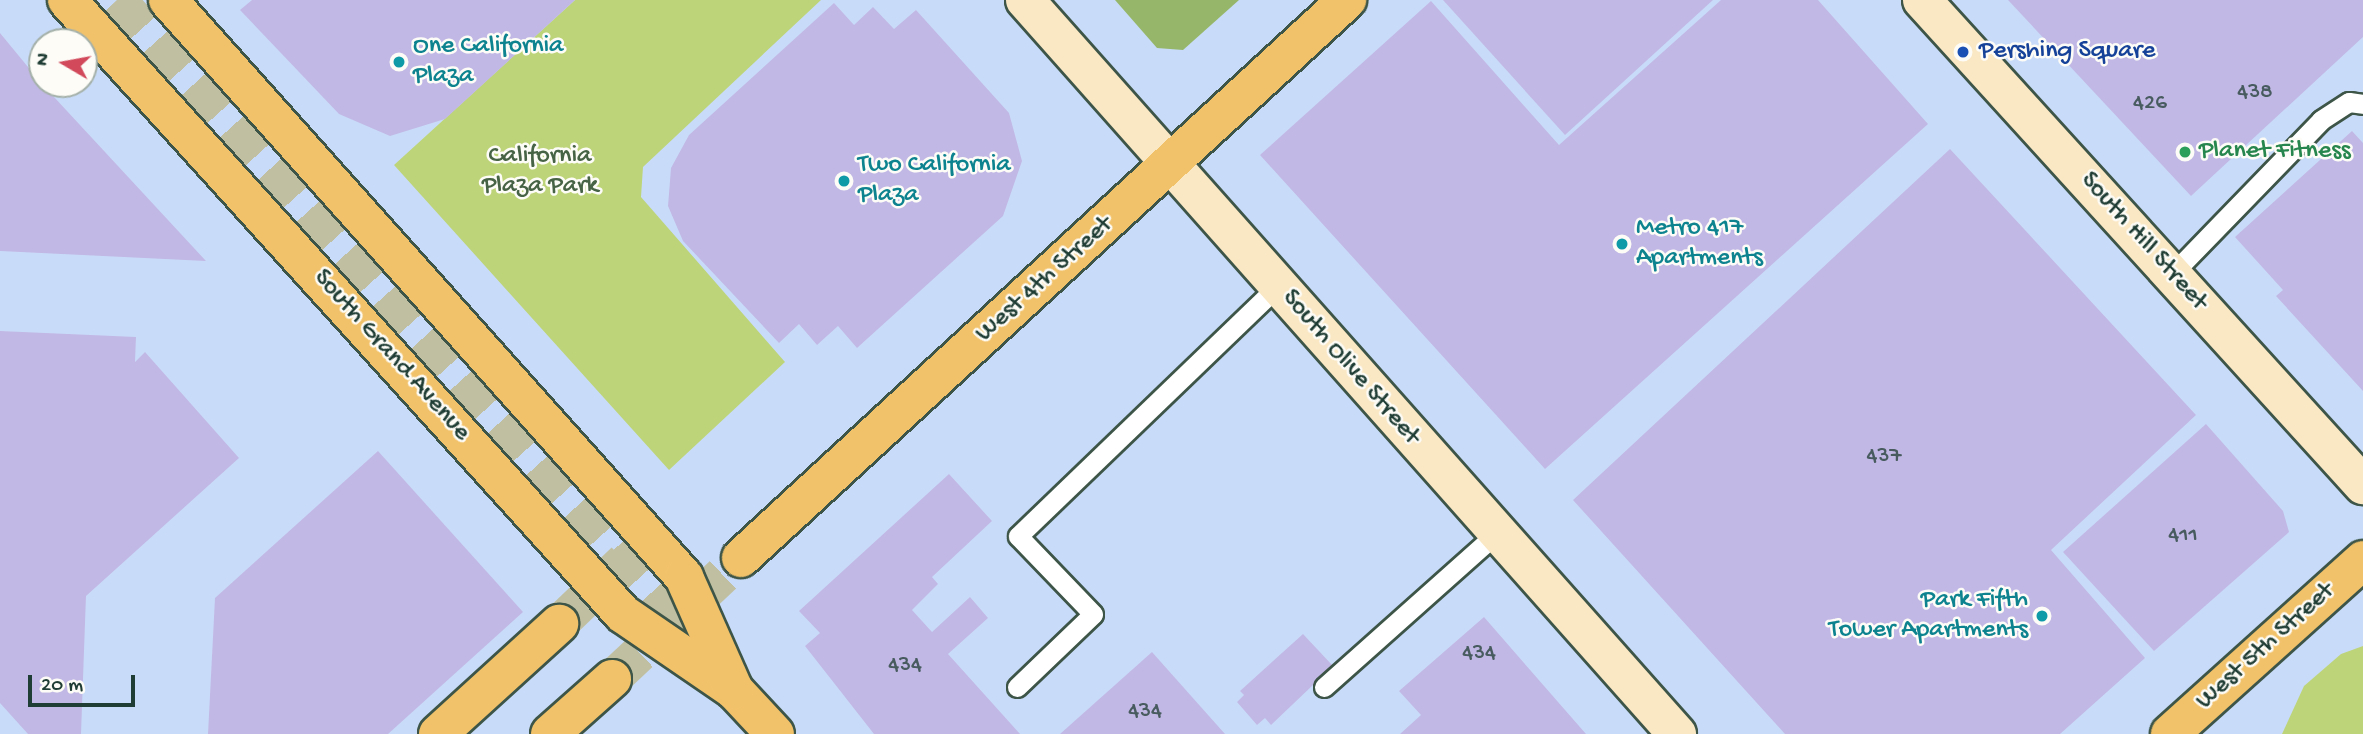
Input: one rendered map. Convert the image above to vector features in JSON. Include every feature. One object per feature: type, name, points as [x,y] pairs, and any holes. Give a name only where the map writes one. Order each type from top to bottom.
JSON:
[{"type":"main road","name":"South Grand Avenue","points":[[67,0],[623,614],[734,690],[775,734]]},
{"type":"main road","name":"South Grand Avenue","points":[[168,0],[684,577],[734,690]]},
{"type":"main road","name":"South Olive Street","points":[[1025,0],[1171,162],[1496,534],[1677,734]]},
{"type":"main road","name":"West 4th Street","points":[[741,558],[1347,0]]},
{"type":"main road","name":"South Hill Street","points":[[1922,0],[2363,485]]},
{"type":"main road","name":"West 5th Street","points":[[2170,734],[2363,560]]},
{"type":"main road","points":[[438,734],[559,624]]},
{"type":"main road","points":[[561,728],[612,679]]},
{"type":"lane","points":[[2172,274],[2321,120],[2349,102],[2363,104]]},
{"type":"lane","points":[[1017,687],[1093,614],[1017,536],[1279,285]]},
{"type":"lane","points":[[1324,687],[1496,534]]},
{"type":"shaded area","points":[[0,0],[2363,0],[2363,734],[0,734]]},
{"type":"green space","name":"California Plaza Park","points":[[575,0],[821,0],[643,167],[641,197],[785,362],[669,470],[394,165]]},
{"type":"green space","points":[[1115,0],[1239,0],[1183,50],[1157,48]]},
{"type":"green space","points":[[2363,646],[2363,734],[2282,734],[2304,686],[2341,654]]},
{"type":"building","name":"One California Plaza","points":[[252,0],[575,0],[445,119],[390,136],[339,114],[240,10]]},
{"type":"building","points":[[1443,0],[1713,0],[1565,135]]},
{"type":"building","name":"Metro 417 Apartments","points":[[1721,0],[1818,0],[1928,124],[1545,469],[1260,155],[1431,1],[1559,145]]},
{"type":"building","points":[[2008,0],[2363,0],[2363,37],[2191,196]]},
{"type":"building","name":"Two California Plaza","points":[[834,3],[854,25],[873,7],[894,29],[916,10],[1009,113],[1022,161],[1003,216],[857,348],[838,326],[817,345],[799,324],[779,343],[683,241],[668,206],[671,168],[689,135]]},
{"type":"building","points":[[0,33],[28,67],[28,98],[55,98],[206,261],[0,251]]},
{"type":"building","points":[[2352,131],[2363,143],[2363,391],[2276,296],[2283,290],[2235,237]]},
{"type":"building","points":[[1950,149],[2196,415],[2051,550],[2145,658],[2060,734],[1785,734],[1573,500]]},
{"type":"building","points":[[0,331],[136,337],[135,362],[145,352],[239,458],[86,596],[81,734],[28,734],[0,703]]},
{"type":"building","points":[[2206,424],[2283,511],[2289,532],[2154,651],[2063,552]]},
{"type":"building","points":[[378,451],[523,612],[388,734],[208,734],[215,598]]},
{"type":"building","points":[[949,474],[992,521],[932,577],[938,584],[912,610],[932,632],[970,597],[988,618],[948,654],[1020,734],[874,734],[805,646],[820,633],[799,611]]},
{"type":"building","points":[[1484,617],[1586,734],[1400,734],[1421,715],[1399,691]]},
{"type":"building","points":[[1303,634],[1333,666],[1271,725],[1265,718],[1257,725],[1237,702],[1244,695],[1240,691]]},
{"type":"building","points":[[1152,652],[1225,734],[1060,734]]},
{"type":"tunnel","points":[[117,0],[677,618]]},
{"type":"tunnel","points":[[612,679],[741,558]]},
{"type":"tunnel","points":[[559,624],[625,561]]},
{"type":"place","name":"Pershing Square","points":[[1963,52]]},
{"type":"place","name":"One California Plaza","points":[[399,62]]},
{"type":"place","name":"Planet Fitness","points":[[2185,152]]},
{"type":"place","name":"Two California Plaza","points":[[844,181]]},
{"type":"place","name":"Metro 417 Apartments","points":[[1622,244]]},
{"type":"place","name":"Park Fifth Tower Apartments","points":[[2042,616]]}]
